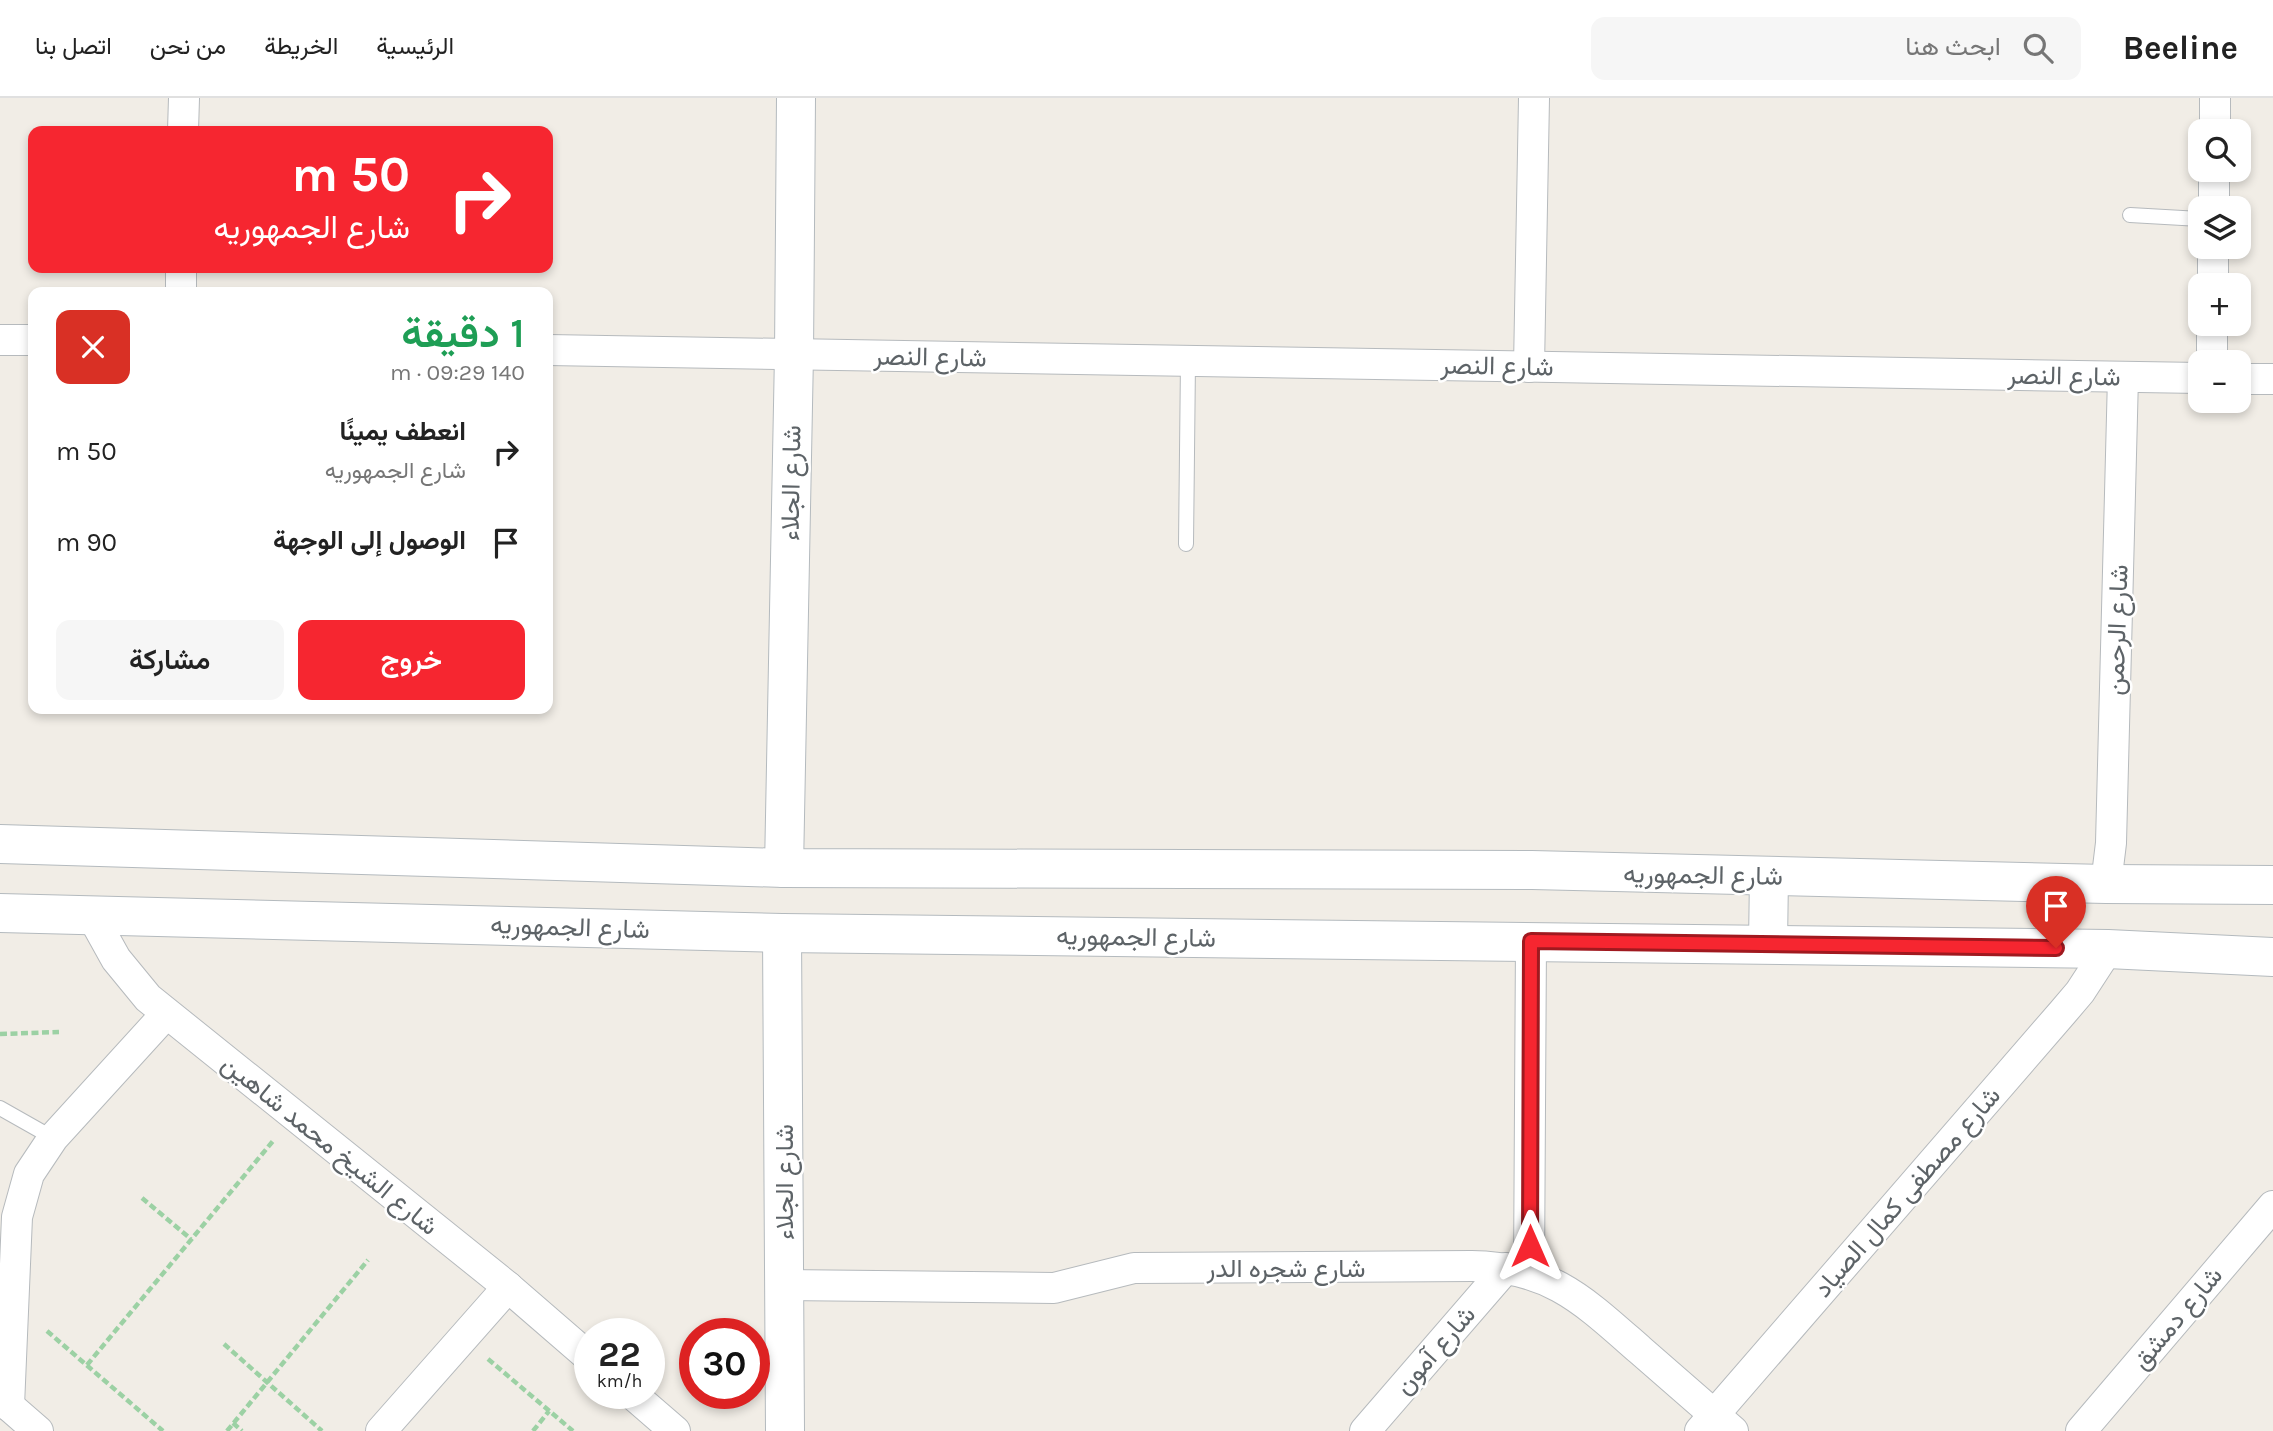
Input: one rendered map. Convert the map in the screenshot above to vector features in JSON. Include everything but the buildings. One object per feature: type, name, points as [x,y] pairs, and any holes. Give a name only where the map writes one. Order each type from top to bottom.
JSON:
[{"type":"street","points":[[183,126],[184,98]]},
{"type":"street","name":"شارع الجلاء","points":[[784,868],[796,98]]},
{"type":"street","points":[[1529,367],[1534,98]]},
{"type":"street","points":[[2215,98],[2215,119]]},
{"type":"street","points":[[0,340],[28,340]]},
{"type":"street","name":"شارع النصر","points":[[553,350],[2188,378]]},
{"type":"street","name":"شارع الرحمن","points":[[2106,884],[2111,843],[2123,377]]},
{"type":"street","points":[[2251,379],[2273,379]]},
{"type":"street","name":"شارع الجمهوريه","points":[[2,837],[784,868],[1532,870],[2106,884],[2273,885]]},
{"type":"street","points":[[1768,944],[1769,876]]},
{"type":"street","name":"شارع الجمهوريه","points":[[0,913],[782,933],[2108,949],[2273,957]]},
{"type":"street","name":"شارع الشيخ محمد شاهين","points":[[92,914],[103,937],[130,979],[166,1014],[508,1287],[574,1344]]},
{"type":"street","name":"شارع الجلاء","points":[[782,933],[785,1431]]},
{"type":"street","points":[[1518,1271],[1531,941]]},
{"type":"street","name":"شارع مصطفى كمال الصياد","points":[[1715,1425],[2080,992],[2108,949]]},
{"type":"street","points":[[38,1431],[5,1402],[15,1302],[20,1202],[29,1174],[54,1138],[166,1014]]},
{"type":"street","name":"شارع دمشق","points":[[2081,1431],[2273,1206]]},
{"type":"street","name":"شارع شجره الدر","points":[[784,1285],[1054,1288],[1134,1268],[1472,1266],[1518,1271],[1555,1284],[1580,1298],[1715,1425]]},
{"type":"street","name":"شارع آمون","points":[[1365,1431],[1518,1271]]},
{"type":"street","points":[[381,1431],[508,1287]]},
{"type":"street","points":[[650,1409],[675,1431]]},
{"type":"lane","points":[[2130,215],[2188,218]]},
{"type":"lane","points":[[1186,544],[1188,361]]},
{"type":"lane","points":[[0,1108],[54,1138]]},
{"type":"path","points":[[0,1034],[59,1032]]},
{"type":"path","points":[[87,1365],[294,1116]]},
{"type":"path","points":[[142,1198],[191,1239]]},
{"type":"path","points":[[227,1431],[368,1260]]},
{"type":"path","points":[[15,1302],[163,1431]]},
{"type":"path","points":[[463,1338],[573,1431]]},
{"type":"path","points":[[224,1344],[322,1431]]},
{"type":"path","points":[[533,1431],[549,1410]]},
{"type":"path","points":[[233,1423],[242,1431]]},
{"type":"route","points":[[1530,1246],[1531,941],[2056,948]]}]
